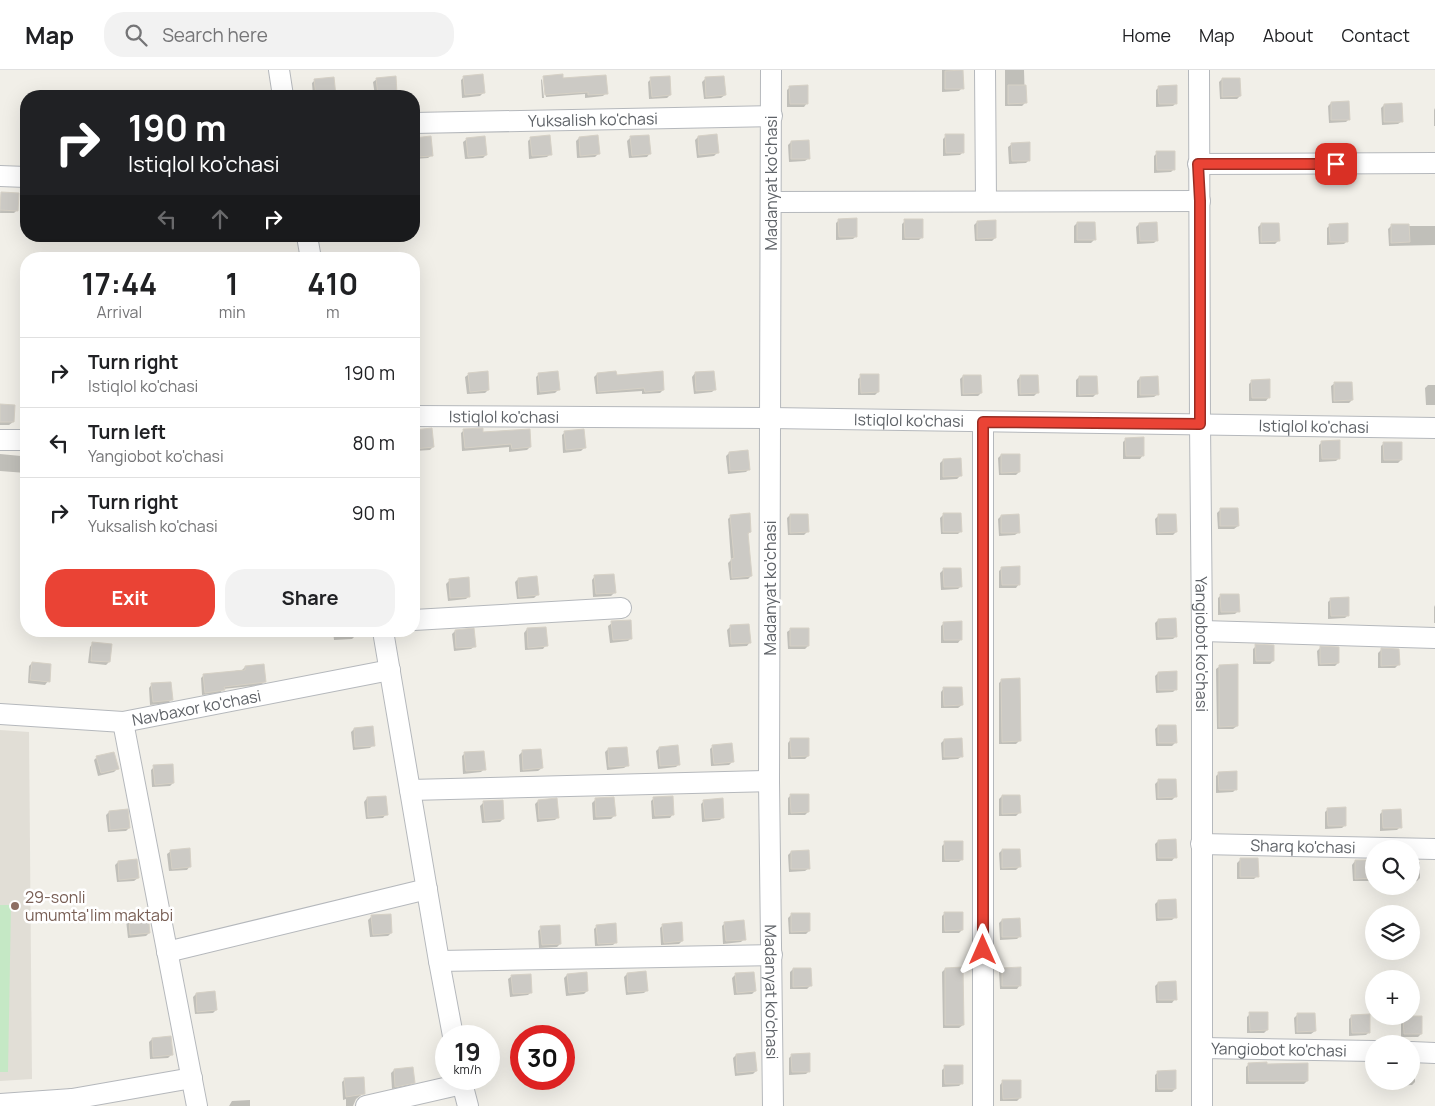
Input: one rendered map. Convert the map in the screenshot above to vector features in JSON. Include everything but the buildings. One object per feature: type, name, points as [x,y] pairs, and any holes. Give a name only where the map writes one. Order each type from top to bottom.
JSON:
[{"type":"street","points":[[279,70],[283,90]]},
{"type":"street","name":"Madanyat ko'chasi","points":[[771,70],[769,781],[773,1106]]},
{"type":"street","points":[[985,70],[986,200]]},
{"type":"street","name":"Yangiobot ko'chasi","points":[[1199,70],[1203,1048],[1365,1051]]},
{"type":"street","name":"Yuksalish ko'chasi","points":[[420,123],[772,116]]},
{"type":"street","points":[[1198,164],[1435,163]]},
{"type":"street","points":[[0,176],[20,177]]},
{"type":"street","points":[[772,202],[1200,201]]},
{"type":"street","name":"Istiqlol ko'chasi","points":[[420,416],[771,418],[1435,428]]},
{"type":"street","points":[[983,422],[983,1106]]},
{"type":"street","points":[[0,440],[20,440]]},
{"type":"street","points":[[420,620],[621,608]]},
{"type":"street","points":[[1202,631],[1435,638]]},
{"type":"street","points":[[384,637],[451,1025]]},
{"type":"street","name":"Navbaxor ko'chasi","points":[[0,714],[123,722],[390,670]]},
{"type":"street","points":[[123,722],[197,1106]]},
{"type":"street","points":[[410,790],[769,781]]},
{"type":"street","name":"Sharq ko'chasi","points":[[1201,844],[1435,849]]},
{"type":"street","points":[[167,952],[427,889]]},
{"type":"street","points":[[439,962],[772,955]]},
{"type":"street","points":[[1202,1106],[1203,1048]]},
{"type":"street","points":[[1420,1052],[1435,1053]]},
{"type":"street","points":[[0,1104],[72,1102],[192,1078]]},
{"type":"street","points":[[366,1106],[435,1089]]},
{"type":"street","points":[[464,1090],[468,1106]]},
{"type":"shaded area","name":"29-sonli umumta'lim maktabi","points":[[0,730],[29,732],[32,1079],[0,1081]]},
{"type":"green space","points":[[0,905],[11,905],[8,1072],[0,1072]]},
{"type":"place","name":"29-sonli umumta'lim maktabi","points":[[15,906]]},
{"type":"route","points":[[983,950],[983,422],[1200,424],[1200,201],[1198,164],[1336,164]]}]
